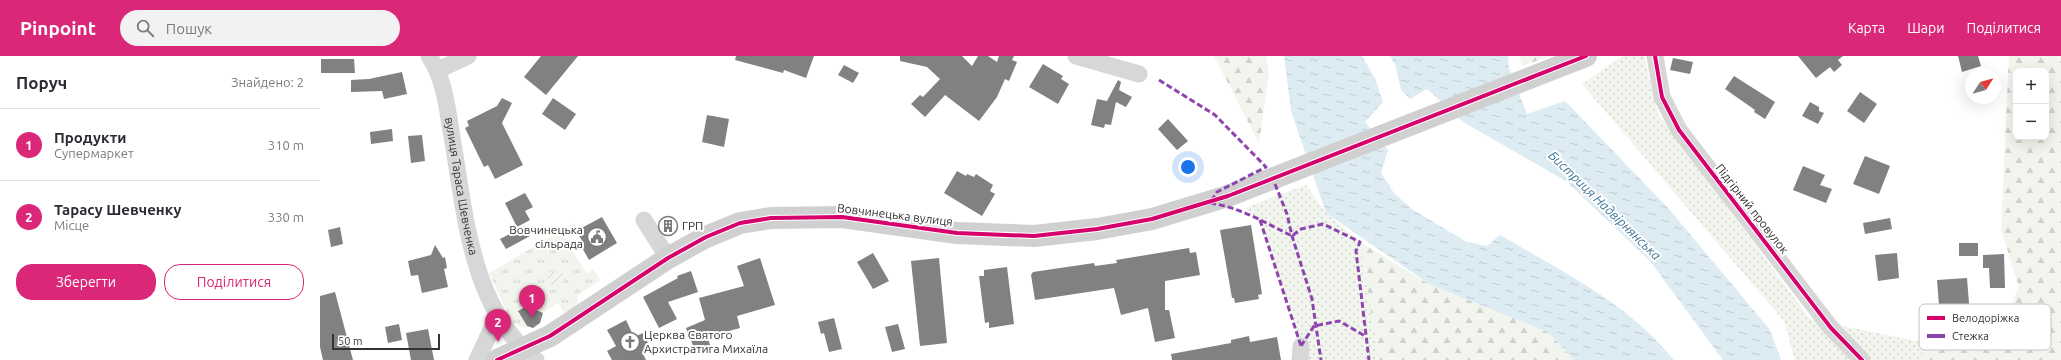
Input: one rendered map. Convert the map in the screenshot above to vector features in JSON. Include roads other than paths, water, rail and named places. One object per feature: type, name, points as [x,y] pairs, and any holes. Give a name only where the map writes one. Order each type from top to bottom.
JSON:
[{"type":"street","points":[[434,63],[468,56]]},
{"type":"street","points":[[1076,56],[1139,74]]},
{"type":"street","name":"Підгірний провулок","points":[[1655,56],[1662,97],[1679,130],[1831,328],[1862,360]]},
{"type":"street","name":"Вовчинецька вулиця","points":[[497,360],[529,355],[550,336],[619,288],[706,237],[740,223],[771,218],[842,217],[957,232],[1034,236],[1097,229],[1152,219],[1228,196],[1584,57]]},
{"type":"street","name":"вулиця Тараса Шевченка","points":[[434,63],[449,118],[471,246],[485,289],[498,315],[529,355]]},
{"type":"street","points":[[644,220],[668,258]]},
{"type":"street","points":[[476,360],[498,315]]},
{"type":"water","points":[[1284,56],[1362,56],[1375,78],[1383,102],[1365,122],[1388,150],[1381,173],[1394,193],[1413,210],[1467,242],[1487,246],[1500,235],[1570,275],[1636,321],[1674,360],[1574,360],[1548,332],[1429,284],[1326,213],[1291,111]]},
{"type":"water","name":"Бистриця Надвірнянська","points":[[1390,56],[1508,56],[1509,68],[1527,114],[1565,101],[1669,209],[1770,330],[1781,360],[1723,360],[1650,261],[1566,181],[1463,122],[1427,89],[1410,99],[1401,90],[1395,64]]},
{"type":"place","name":"ГРП","points":[[668,226]]},
{"type":"place","name":"Вовчинецька сільрада","points":[[597,237]]},
{"type":"place","name":"Продукти","points":[[532,318]]},
{"type":"place","name":"Тарасу Шевченку","points":[[498,342]]},
{"type":"place","name":"Церква Святого Архистратига Михаїла","points":[[630,342]]}]
